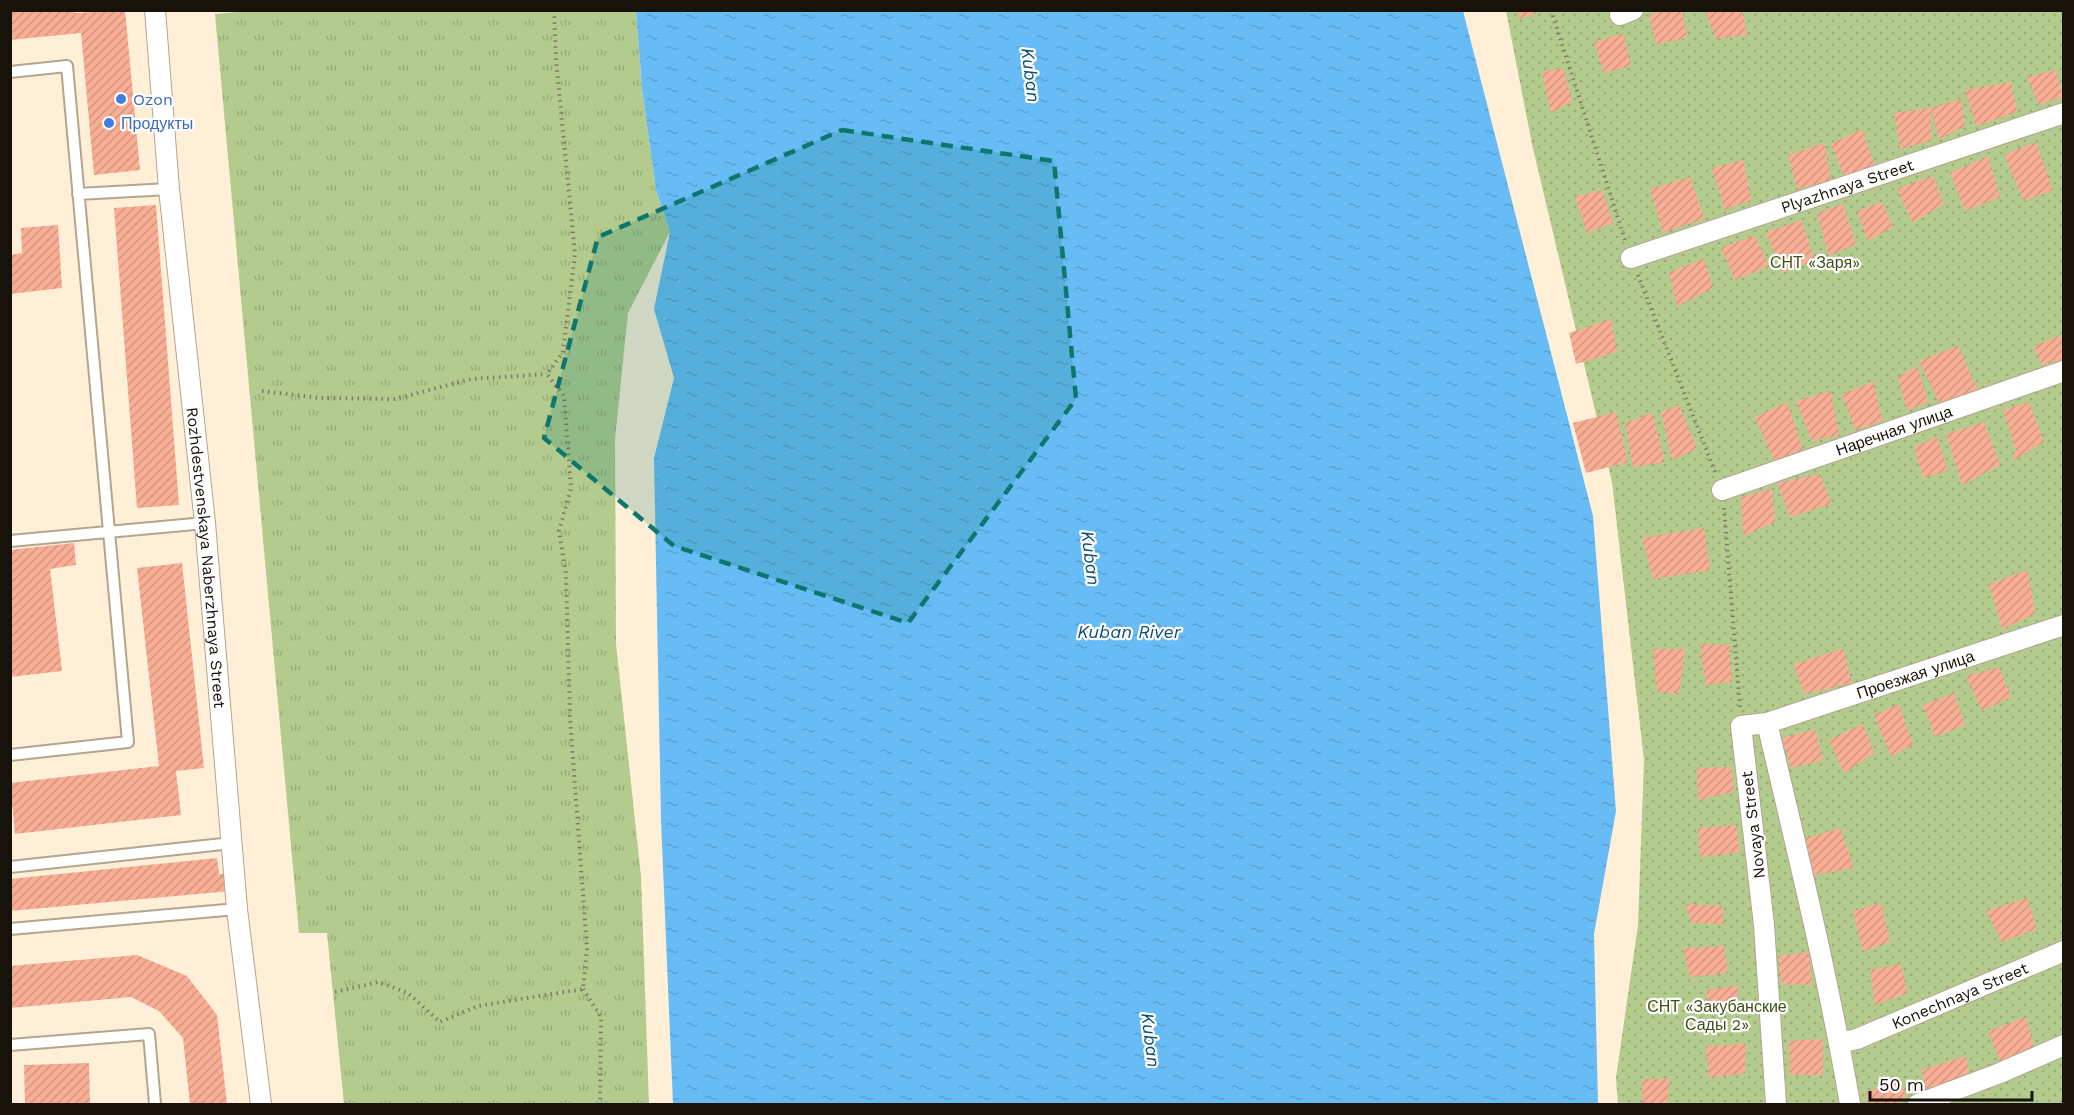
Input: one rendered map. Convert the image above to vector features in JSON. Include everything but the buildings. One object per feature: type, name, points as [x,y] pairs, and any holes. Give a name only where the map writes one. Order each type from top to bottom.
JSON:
[{"type":"street","name":"Rozhdestvenskaya Naberzhnaya Street","points":[[155,10],[169,189],[205,523],[237,909],[261,1104]]},
{"type":"street","name":"Plyazhnaya Street","points":[[1631,258],[2064,113]]},
{"type":"street","name":"Наречная улица","points":[[1722,490],[2064,371]]},
{"type":"street","name":"Проезжая улица","points":[[1742,726],[1767,723],[2064,625]]},
{"type":"street","points":[[1767,723],[1813,918],[1848,1041],[1850,1104]]},
{"type":"street","name":"Novaya Street","points":[[1742,726],[1764,925],[1776,1104]]},
{"type":"street","name":"Konechnaya Street","points":[[1848,1041],[2064,951]]},
{"type":"street","points":[[1918,1104],[2064,1045]]},
{"type":"lane","points":[[10,72],[67,66],[128,742],[10,755]]},
{"type":"lane","points":[[78,194],[169,189]]},
{"type":"lane","points":[[10,542],[205,523]]},
{"type":"lane","points":[[10,867],[232,843]]},
{"type":"lane","points":[[10,929],[237,909]]},
{"type":"lane","points":[[10,1045],[149,1034],[156,1104]]},
{"type":"path","points":[[547,374],[563,352],[575,254],[556,60],[554,10]]},
{"type":"path","points":[[1551,10],[1631,258],[1722,490],[1742,726]]},
{"type":"path","points":[[262,391],[320,399],[394,399],[471,379],[547,374]]},
{"type":"path","points":[[547,374],[564,396],[571,488],[559,531],[566,574],[570,718],[587,949],[583,988],[601,1017],[600,1104]]},
{"type":"path","points":[[335,992],[378,982],[408,993],[440,1022],[478,1006],[583,988]]},
{"type":"highlighted area","points":[[842,130],[1054,161],[1076,399],[908,623],[674,546],[544,438],[598,237]]},
{"type":"green space","points":[[258,10],[636,11],[642,89],[656,190],[670,232],[628,313],[615,439],[616,644],[641,876],[649,1104],[344,1104],[327,933],[299,933],[215,14]]},
{"type":"green space","name":"СНТ «Заря»","points":[[1506,11],[2063,11],[2063,1104],[1618,1104],[1616,1078],[1638,925],[1644,760],[1612,482],[1532,144]]},
{"type":"water","name":"Kuban River","points":[[636,11],[1463,11],[1593,516],[1616,811],[1594,934],[1598,1104],[673,1104],[661,821],[654,458],[674,378],[654,309],[670,232],[656,190],[642,89]]},
{"type":"place","name":"Ozon","points":[[121,99]]},
{"type":"place","name":"Продукты","points":[[109,123]]},
{"type":"water label","name":"Kuban","points":[[1031,75]]},
{"type":"water label","name":"Kuban","points":[[1091,558]]},
{"type":"water label","name":"Kuban","points":[[1151,1040]]},
{"type":"park label","name":"СНТ «Закубанские Сады 2»","points":[[1717,1015]]}]
